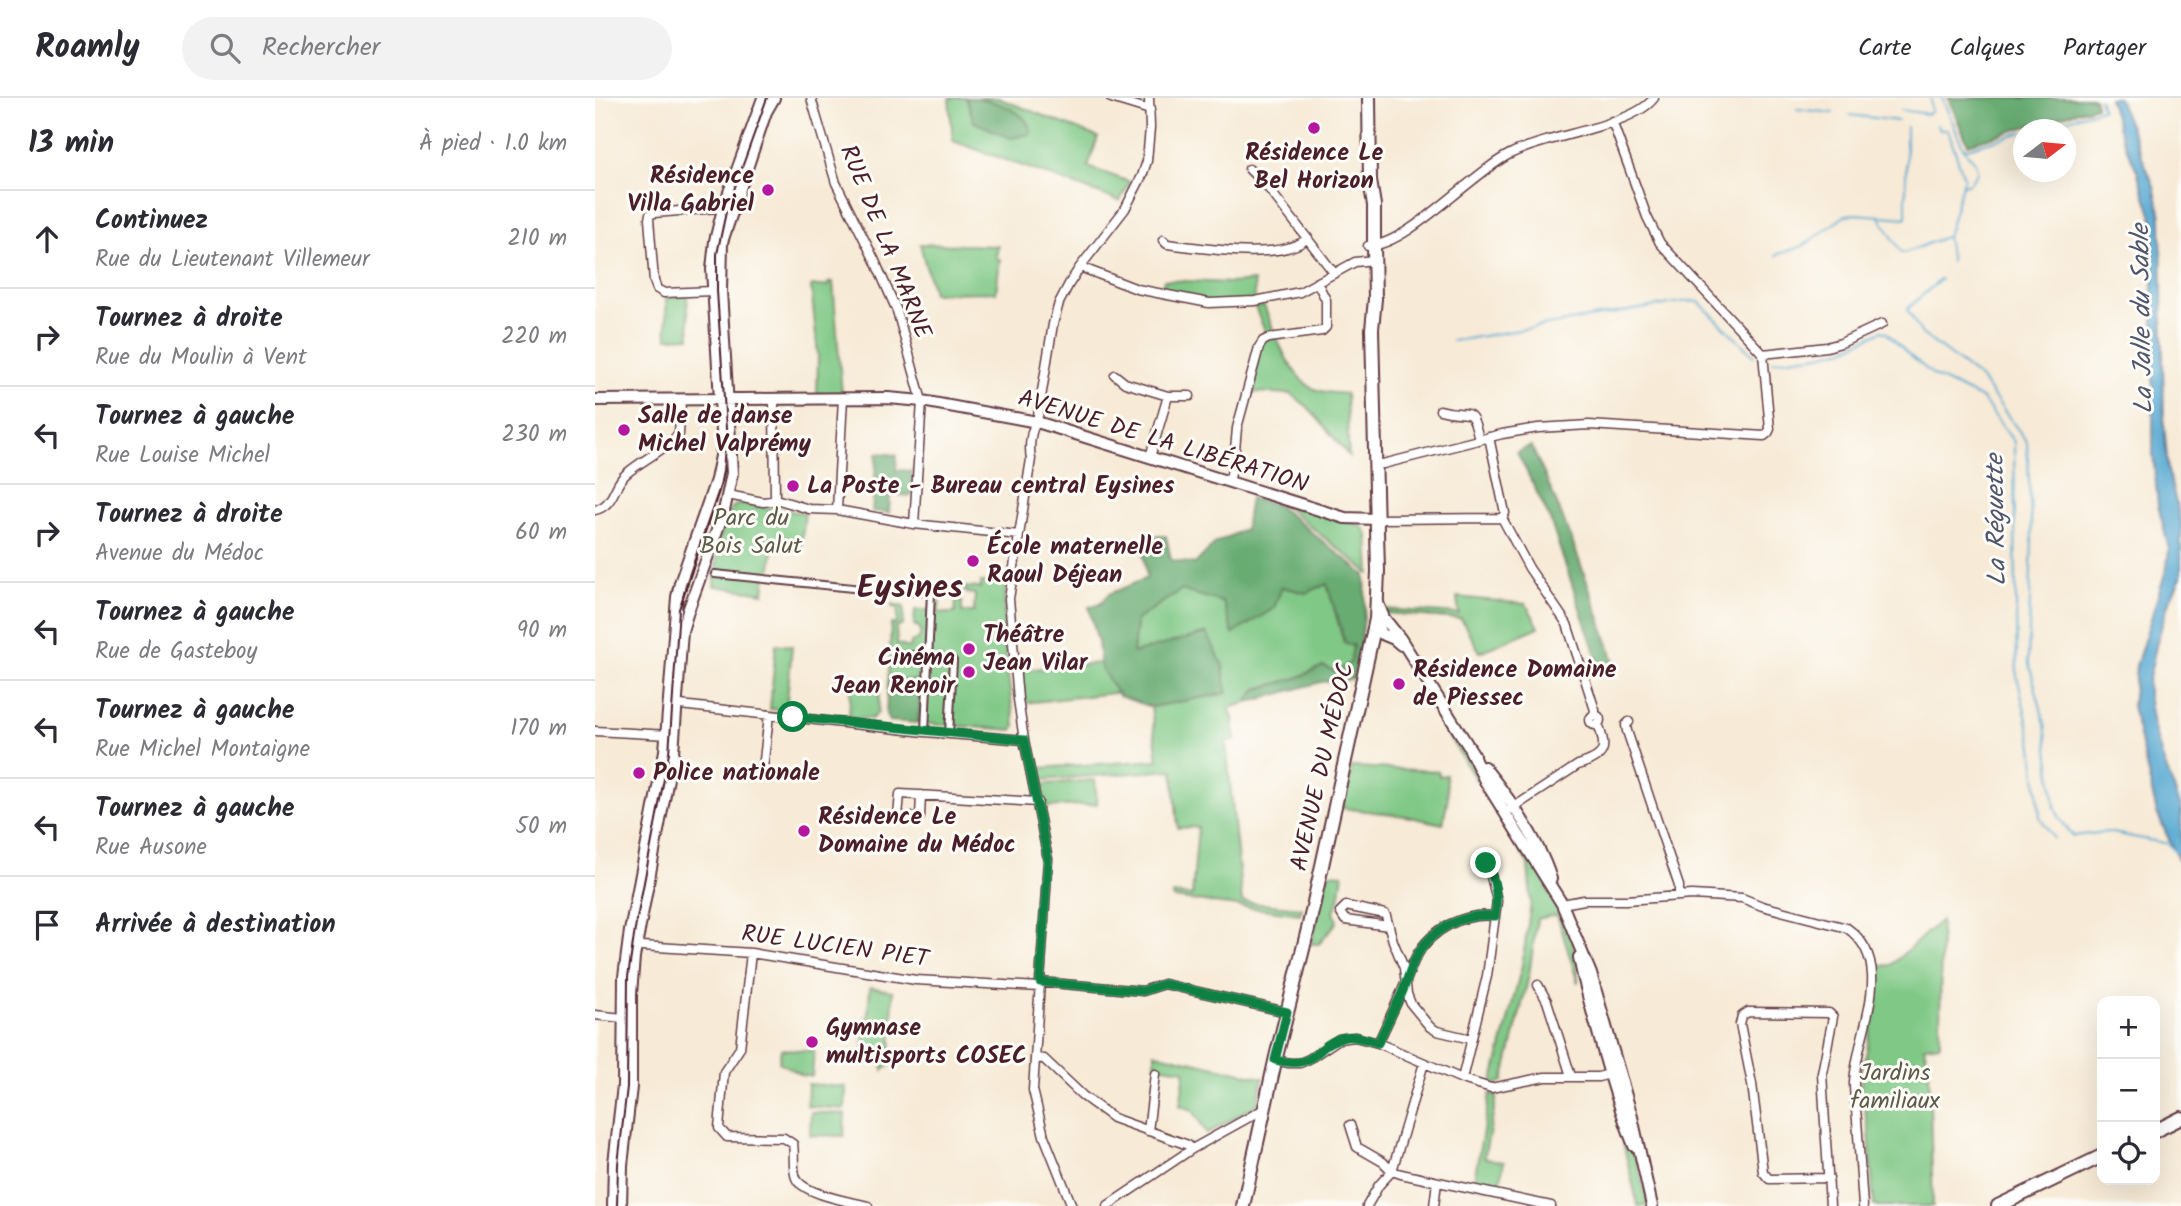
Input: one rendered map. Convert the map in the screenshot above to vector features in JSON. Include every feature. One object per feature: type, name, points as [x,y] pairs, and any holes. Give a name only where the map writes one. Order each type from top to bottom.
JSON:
[{"type":"main road","name":"AVENUE DU MÉDOC","points":[[1243,1206],[1377,619],[1371,260],[1374,205],[1370,181],[1369,98]]},
{"type":"main road","points":[[2160,1128],[2181,1118]]},
{"type":"main road","points":[[1998,1206],[2097,1158]]},
{"type":"street","points":[[613,1206],[623,1086],[624,977],[664,804],[684,622],[729,495],[732,464],[713,292],[713,254],[762,98]]},
{"type":"street","points":[[674,704],[677,597],[720,463],[724,399],[720,269],[726,212],[774,98]]},
{"type":"street","name":"RUE DE LA MARNE","points":[[811,98],[836,183],[876,261],[897,311],[922,401],[914,524]]},
{"type":"street","points":[[1111,98],[1150,110]]},
{"type":"street","points":[[1072,1206],[1058,1174],[1035,1105],[1033,1090],[1048,859],[1024,740],[1009,599],[1031,459],[1029,452],[1033,426],[1037,422],[1053,324],[1059,303],[1069,284],[1125,209],[1142,176],[1149,149],[1149,98]]},
{"type":"street","points":[[1371,246],[1402,234],[1491,165],[1513,152],[1640,111],[1654,98]]},
{"type":"street","points":[[1375,464],[1538,428],[1589,425],[1764,436],[1768,433],[1770,429],[1763,354],[1660,243],[1647,217],[1612,121]]},
{"type":"street","points":[[1249,169],[1269,189],[1334,273]]},
{"type":"street","points":[[713,292],[704,290],[664,293],[657,289],[649,219],[650,214],[654,213],[718,208],[726,212]]},
{"type":"street","points":[[1163,240],[1167,244],[1250,252],[1300,245],[1308,238]]},
{"type":"street","points":[[1080,267],[1137,289],[1209,303],[1255,301],[1300,292],[1355,262],[1371,260]]},
{"type":"street","points":[[1229,482],[1237,428],[1259,347],[1269,338],[1322,331],[1326,327],[1326,300],[1317,282]]},
{"type":"street","points":[[1763,354],[1827,347],[1882,324]]},
{"type":"street","points":[[1115,374],[1125,383],[1168,396],[1190,396]]},
{"type":"street","points":[[1150,457],[1168,396]]},
{"type":"street","points":[[837,510],[843,398]]},
{"type":"street","name":"AVENUE DE LA LIBÉRATION","points":[[595,400],[888,398],[922,401],[1037,422],[1345,518],[1377,519]]},
{"type":"street","points":[[774,399],[775,500]]},
{"type":"street","points":[[595,510],[608,504],[625,475],[680,434],[681,400]]},
{"type":"street","points":[[1440,410],[1472,415],[1479,440]]},
{"type":"street","points":[[1489,437],[1505,513],[1501,518]]},
{"type":"street","points":[[729,495],[763,502],[775,500],[809,509],[837,510],[914,524],[1019,535]]},
{"type":"street","points":[[1377,519],[1501,518]]},
{"type":"street","points":[[1501,518],[1529,568],[1566,624],[1595,710],[1594,715],[1600,718],[1598,724],[1604,744],[1601,752],[1509,810]]},
{"type":"street","points":[[715,574],[853,589],[931,592],[925,732]]},
{"type":"street","points":[[1378,603],[1384,618],[1395,630],[1470,750],[1545,861],[1553,888],[1577,941],[1582,976],[1615,1073],[1623,1119],[1645,1175],[1653,1206]]},
{"type":"street","points":[[1377,619],[1382,634]]},
{"type":"street","points":[[1382,634],[1395,639],[1406,649]]},
{"type":"street","points":[[1372,645],[1382,634]]},
{"type":"street","points":[[896,654],[952,659],[949,734]]},
{"type":"street","points":[[674,704],[925,732],[1024,740]]},
{"type":"street","points":[[763,769],[769,715]]},
{"type":"street","points":[[1629,722],[1627,731],[1679,887],[1679,896]]},
{"type":"street","points":[[595,731],[671,735]]},
{"type":"street","points":[[921,795],[1038,802]]},
{"type":"street","points":[[1462,1079],[1487,976],[1497,895],[1489,868],[1482,860]]},
{"type":"street","points":[[1562,904],[1584,900],[1679,896],[1742,898],[1762,906],[1847,928],[1864,943],[1872,969],[1872,987],[1854,1086],[1863,1206]]},
{"type":"street","points":[[1389,926],[1345,920],[1340,912],[1346,906],[1383,912],[1389,926],[1404,968],[1409,999],[1423,1021],[1437,1031],[1471,1039]]},
{"type":"street","points":[[1378,1043],[1415,958],[1432,936],[1470,916],[1495,916]]},
{"type":"street","points":[[621,1206],[622,1165],[631,1087],[633,940]]},
{"type":"street","name":"RUE LUCIEN PIET","points":[[633,940],[751,953],[916,980],[1143,991],[1164,984],[1287,1012]]},
{"type":"street","points":[[751,953],[740,1048],[724,1072],[719,1128],[726,1136],[789,1140],[793,1144],[794,1170],[799,1184],[868,1206]]},
{"type":"street","points":[[1538,985],[1547,1000],[1571,1076]]},
{"type":"street","points":[[1829,1178],[1769,1179],[1763,1172],[1752,1084],[1740,1024],[1742,1016],[1748,1012],[1829,1013],[1833,1017],[1822,1073],[1829,1178],[1830,1206]]},
{"type":"street","points":[[595,1015],[623,1018]]},
{"type":"street","points":[[1275,1060],[1300,1063],[1334,1042],[1345,1037],[1356,1037],[1378,1043],[1462,1079],[1495,1088],[1541,1078],[1615,1073]]},
{"type":"street","points":[[1035,1058],[1044,1059],[1083,1096],[1113,1118],[1188,1145],[1192,1149]]},
{"type":"street","points":[[1367,1206],[1379,1185],[1392,1171],[1424,1063]]},
{"type":"street","points":[[1148,1131],[1155,1074]]},
{"type":"street","points":[[1107,1206],[1192,1149],[1264,1110]]},
{"type":"street","points":[[1350,1125],[1357,1147],[1383,1162],[1392,1171],[1551,1206]]},
{"type":"street","points":[[1434,1206],[1437,1182]]},
{"type":"green space","points":[[949,98],[998,98],[1098,137],[1088,167],[1130,182],[1120,201],[953,141]]},
{"type":"green space","points":[[966,98],[996,103],[1016,112],[1029,125],[1031,134],[1011,138],[974,122]]},
{"type":"green space","points":[[1948,98],[2094,98],[2096,106],[2052,119],[2013,119],[2013,131],[1968,144]]},
{"type":"green space","points":[[920,244],[998,246],[996,258],[1000,259],[996,292],[933,293]]},
{"type":"green space","points":[[1164,280],[1230,283],[1254,281],[1255,301],[1209,303],[1160,294]]},
{"type":"green space","points":[[833,282],[842,394],[817,394],[818,356],[811,286],[827,286]]},
{"type":"green space","points":[[687,296],[690,337],[667,338],[666,297]]},
{"type":"green space","points":[[1264,306],[1284,354],[1299,377],[1317,390],[1346,394],[1349,456],[1308,407],[1291,394],[1252,392],[1259,347],[1265,331],[1255,307]]},
{"type":"green space","points":[[1531,446],[1578,556],[1616,668],[1602,673],[1549,517],[1517,452]]},
{"type":"green space","points":[[877,453],[897,455],[896,470],[912,471],[911,496],[890,494],[889,513],[872,511]]},
{"type":"green space","points":[[1250,498],[1277,505],[1365,575],[1363,627],[1353,679],[1321,682],[1246,703],[1257,689],[1297,678],[1323,666],[1337,672],[1351,662],[1353,645],[1345,643],[1327,584],[1306,593],[1282,587],[1274,608],[1233,634],[1223,602],[1181,590],[1136,620],[1133,653],[1207,633],[1223,666],[1227,693],[1151,707],[1119,696],[1101,668],[1089,607],[1100,604],[1109,594],[1147,578],[1142,542],[1157,536],[1166,536],[1171,560],[1195,564],[1215,543],[1245,529]]},
{"type":"green space","points":[[1281,503],[1361,525],[1368,535],[1370,574]]},
{"type":"green space","name":"Parc du Bois Salut","points":[[739,504],[805,513],[801,547],[774,544],[764,593],[714,586],[719,541],[731,508]]},
{"type":"green space","points":[[981,582],[1006,585],[1005,638],[1015,726],[1013,730],[918,723],[921,681],[888,679],[890,657],[896,657],[896,651],[890,650],[891,624],[897,624],[898,608],[892,607],[892,604],[904,607],[903,625],[896,628],[897,644],[909,648],[912,641],[918,641],[921,632],[919,627],[914,625],[915,610],[932,610],[937,586],[956,587],[955,593],[954,590],[948,593],[948,589],[939,590],[942,592],[939,613],[955,613],[956,601],[962,601],[962,612],[974,612],[975,594],[957,587],[981,588]]},
{"type":"green space","points":[[1327,583],[1344,643],[1353,645],[1351,662],[1337,672],[1323,666],[1297,678],[1257,689],[1246,703],[1229,708],[1235,740],[1226,742],[1242,902],[1302,908],[1300,914],[1173,898],[1173,894],[1192,896],[1198,827],[1178,828],[1173,770],[1041,780],[1038,768],[1158,760],[1151,707],[1227,693],[1149,689],[1025,703],[1022,670],[1101,663],[1133,653],[1136,620],[1181,590],[1223,602],[1233,633],[1282,587],[1306,593]]},
{"type":"green space","points":[[1457,597],[1526,604],[1539,627],[1480,652],[1461,619],[1386,613],[1385,609],[1459,614]]},
{"type":"green space","points":[[776,644],[792,646],[786,710],[770,709]]},
{"type":"green space","points":[[888,679],[921,681],[918,723],[889,721],[886,714]]},
{"type":"green space","points":[[851,683],[880,686],[878,713],[871,719],[849,717]]},
{"type":"green space","points":[[1427,691],[1471,758],[1481,780],[1477,781],[1422,695]]},
{"type":"green space","points":[[1352,767],[1438,771],[1439,776],[1446,775],[1448,797],[1443,824],[1342,808]]},
{"type":"green space","points":[[1095,780],[1097,804],[1046,807],[1042,788],[1045,784]]},
{"type":"green space","points":[[1500,810],[1562,915],[1571,937],[1578,983],[1557,915],[1537,919],[1529,975],[1503,1082],[1492,1084],[1522,965],[1531,903],[1528,864],[1496,812]]},
{"type":"green space","points":[[1328,873],[1343,874],[1339,900],[1334,911],[1337,922],[1319,944],[1311,944]]},
{"type":"green space","name":"Jardins familiaux","points":[[1941,920],[1940,1044],[1924,1046],[1929,1071],[1933,1206],[1874,1206],[1869,1131],[1860,1087],[1879,985],[1879,966],[1891,965]]},
{"type":"green space","points":[[870,987],[893,991],[891,1065],[883,1070],[882,1061],[863,1060]]},
{"type":"green space","points":[[781,1049],[814,1051],[812,1076],[804,1076],[779,1062]]},
{"type":"green space","points":[[1155,1053],[1263,1078],[1257,1104],[1207,1134],[1193,1110],[1180,1106],[1185,1070],[1155,1066]]},
{"type":"green space","points":[[808,1084],[846,1087],[845,1109],[807,1106]]},
{"type":"green space","points":[[1490,1094],[1497,1095],[1484,1158],[1504,1162],[1499,1189],[1473,1185]]},
{"type":"green space","points":[[811,1112],[845,1114],[844,1136],[810,1135]]},
{"type":"green space","points":[[1621,1134],[1625,1135],[1635,1157],[1649,1206],[1638,1206]]},
{"type":"water","points":[[2109,98],[2118,98],[2154,186],[2161,216],[2164,422],[2168,471],[2181,522],[2181,577],[2168,604],[2156,646],[2148,695],[2162,757],[2181,807],[2181,866],[2157,813],[2132,706],[2136,666],[2167,567],[2169,549],[2158,505],[2153,453],[2153,221]]},
{"type":"waterway","points":[[1901,110],[1928,114],[1931,112],[1931,98]]},
{"type":"waterway","points":[[1942,98],[1964,149],[1974,161],[1978,172],[1970,183],[1963,185]]},
{"type":"waterway","points":[[2068,119],[2102,109],[2099,98]]},
{"type":"waterway","points":[[1797,109],[1833,113]]},
{"type":"waterway","points":[[1850,115],[1898,121]]},
{"type":"waterway","points":[[1937,125],[1939,129],[1946,129],[1949,133],[1964,178],[1947,237],[1951,262]]},
{"type":"waterway","points":[[1776,255],[1803,246],[1846,215],[1906,218],[1906,127]]},
{"type":"waterway","points":[[1964,149],[2013,135]]},
{"type":"waterway","points":[[1880,217],[1904,253],[1945,237]]},
{"type":"waterway","points":[[1941,279],[1907,309],[1922,334],[1980,378],[2027,442],[2032,537],[2028,660],[2045,724],[2055,807],[2073,836],[2107,832],[2169,844],[2176,853]]},
{"type":"waterway","name":"La Réguette","points":[[1452,341],[1689,301],[1699,302],[1754,356]]},
{"type":"waterway","name":"La Réguette","points":[[1773,361],[1844,349],[1882,331],[1936,377],[1982,399],[2014,442],[2017,676],[2033,747],[2040,817],[2054,839]]},
{"type":"tram line","points":[[727,444],[717,254],[726,212],[767,98]]},
{"type":"tram line","points":[[617,1206],[618,1164],[627,1087],[628,977],[669,753],[679,609],[719,491],[726,434]]},
{"type":"place","name":"Résidence Le Bel Horizon","points":[[1314,128]]},
{"type":"place","name":"Résidence Villa Gabriel","points":[[768,190]]},
{"type":"place","name":"Salle de danse Michel Valprémy","points":[[624,430]]},
{"type":"place","name":"La Poste - Bureau central Eysines","points":[[793,486]]},
{"type":"place","name":"École maternelle Raoul Déjean","points":[[973,561]]},
{"type":"place","name":"Théâtre Jean Vilar","points":[[969,649]]},
{"type":"place","name":"Cinéma Jean Renoir","points":[[969,672]]},
{"type":"place","name":"Résidence Domaine de Piessec","points":[[1399,684]]},
{"type":"place","name":"Police nationale","points":[[639,773]]},
{"type":"place","name":"Résidence Le Domaine du Médoc","points":[[804,831]]},
{"type":"place","name":"Gymnase multisports COSEC","points":[[812,1042]]},
{"type":"district","name":"Eysines","points":[[910,588]]},
{"type":"route","points":[[793,717],[1024,740],[1048,859],[1040,982],[1143,991],[1164,984],[1287,1012],[1275,1060],[1289,1063],[1305,1061],[1345,1037],[1378,1043],[1423,945],[1432,936],[1457,921],[1470,916],[1495,916],[1497,895],[1486,863]]},
{"type":"water label","name":"La Jalle du Sable","points":[[2143,319]]}]
